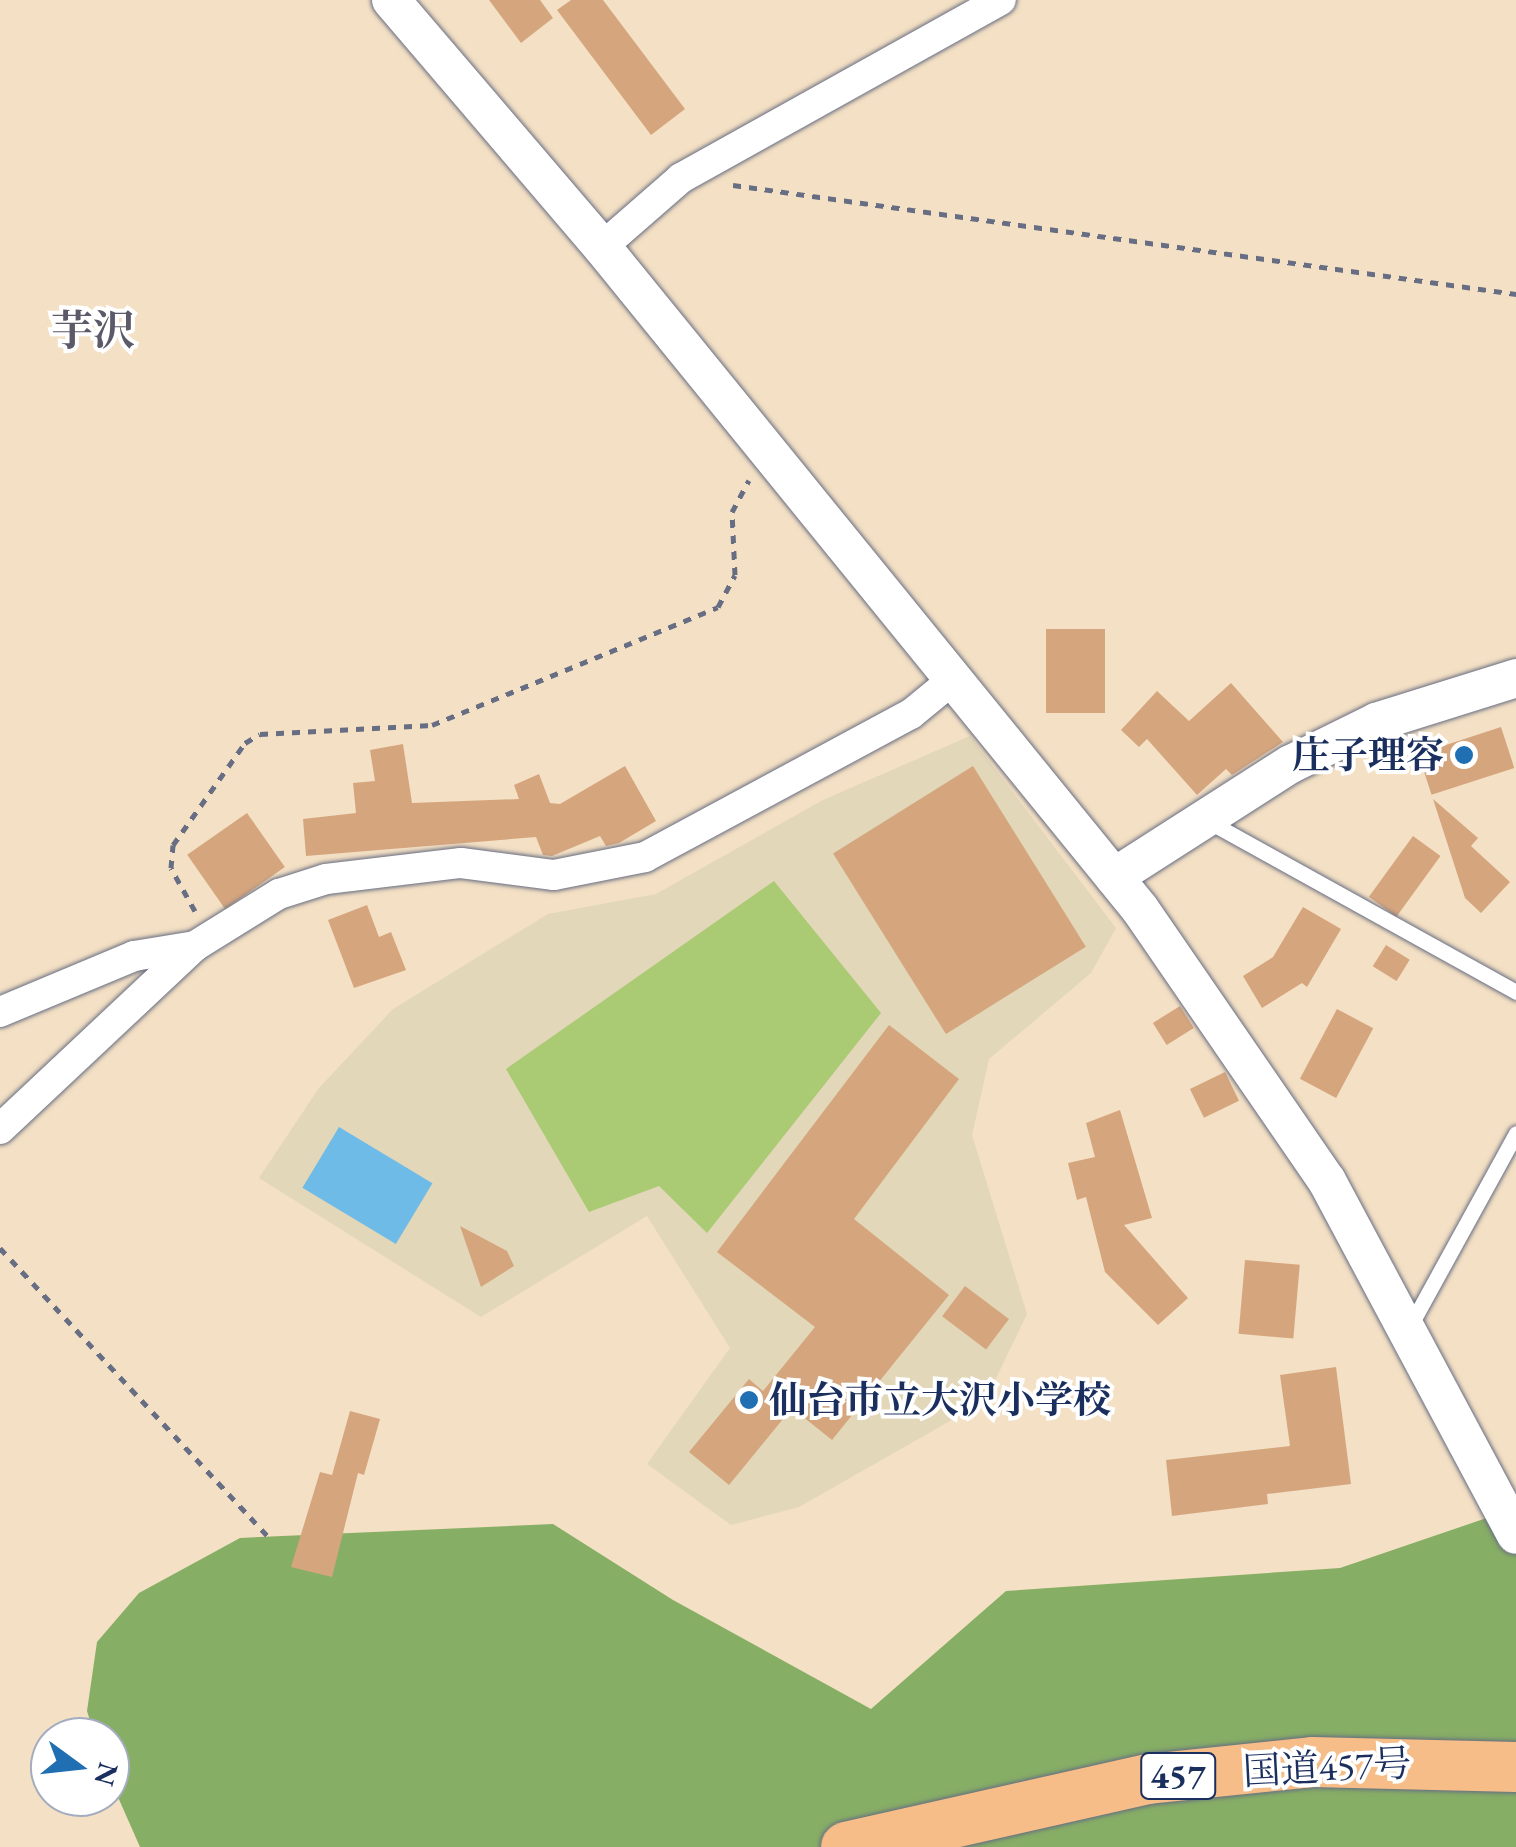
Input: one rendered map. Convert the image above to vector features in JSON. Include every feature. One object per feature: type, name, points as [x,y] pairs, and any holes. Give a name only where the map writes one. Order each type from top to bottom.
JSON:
[{"type":"highway","name":"国道457号","points":[[846,1847],[1148,1780],[1312,1762],[1516,1767]]},
{"type":"street","points":[[391,0],[602,247],[950,682],[1114,877],[1327,1181],[1410,1327],[1516,1535]]},
{"type":"street","points":[[602,247],[681,178],[1001,0]]},
{"type":"street","points":[[1114,877],[1202,818],[1376,722],[1516,678]]},
{"type":"street","points":[[0,1129],[195,946],[279,894],[326,879],[461,862],[554,875],[645,857],[911,714],[950,682]]},
{"type":"street","points":[[0,1012],[134,956],[195,946]]},
{"type":"lane","points":[[1202,818],[1516,992]]},
{"type":"lane","points":[[1410,1327],[1516,1133]]},
{"type":"path","points":[[681,178],[1516,294]]},
{"type":"path","points":[[195,946],[198,918],[172,868],[173,845],[246,743],[260,734],[432,725],[718,608],[735,575],[732,512],[746,482],[776,461]]},
{"type":"path","points":[[0,1248],[269,1537]]},
{"type":"shaded area","name":"仙台市立大沢小学校","points":[[970,736],[1116,928],[1091,973],[989,1059],[972,1135],[1027,1314],[985,1401],[799,1507],[731,1525],[647,1464],[730,1348],[647,1216],[481,1317],[259,1178],[319,1088],[393,1009],[548,914],[656,894],[823,800]]},
{"type":"green space","points":[[774,881],[881,1013],[707,1233],[659,1186],[589,1212],[506,1069]]},
{"type":"green space","points":[[1516,1508],[1516,1847],[140,1847],[127,1817],[130,1817],[130,1717],[89,1717],[87,1711],[97,1642],[139,1593],[240,1538],[553,1524],[673,1600],[871,1709],[1006,1591],[1340,1568]]},
{"type":"water","points":[[339,1127],[432,1183],[396,1244],[302,1188]]},
{"type":"building","points":[[489,0],[540,0],[553,18],[521,43]]},
{"type":"building","points":[[571,0],[603,0],[685,109],[651,135],[557,10]]},
{"type":"building","points":[[1046,629],[1105,629],[1105,713],[1046,713]]},
{"type":"building","points":[[1231,683],[1283,742],[1232,775],[1226,769],[1197,795],[1147,739],[1139,747],[1121,730],[1157,691],[1189,721]]},
{"type":"building","points":[[1501,727],[1514,768],[1432,795],[1418,754]]},
{"type":"building","points":[[403,744],[412,803],[519,799],[514,785],[539,774],[550,803],[560,804],[625,766],[656,821],[619,843],[606,846],[600,836],[552,856],[543,855],[536,837],[306,856],[303,819],[356,813],[353,783],[375,781],[370,750]]},
{"type":"building","points":[[973,766],[1086,947],[946,1034],[833,853]]},
{"type":"building","points":[[1433,799],[1478,838],[1471,846],[1510,882],[1481,913],[1465,898]]},
{"type":"building","points":[[247,813],[285,867],[225,909],[187,855]]},
{"type":"building","points":[[1413,836],[1441,856],[1396,917],[1369,897]]},
{"type":"building","points":[[367,905],[379,937],[391,932],[406,970],[354,988],[328,920]]},
{"type":"building","points":[[1303,907],[1341,929],[1307,987],[1302,983],[1262,1008],[1243,976],[1273,957]]},
{"type":"building","points":[[1386,945],[1410,960],[1396,981],[1373,966]]},
{"type":"building","points":[[1180,1006],[1194,1028],[1167,1045],[1153,1023]]},
{"type":"building","points":[[1337,1009],[1373,1028],[1336,1098],[1300,1079]]},
{"type":"building","points":[[889,1025],[959,1079],[854,1219],[949,1295],[832,1440],[792,1408],[729,1485],[689,1452],[749,1379],[763,1391],[815,1327],[717,1252]]},
{"type":"building","points":[[1225,1072],[1239,1101],[1204,1118],[1190,1089]]},
{"type":"building","points":[[1120,1110],[1152,1218],[1124,1225],[1188,1298],[1158,1325],[1105,1272],[1086,1197],[1077,1200],[1068,1163],[1095,1157],[1086,1123]]},
{"type":"building","points":[[460,1226],[507,1251],[514,1266],[481,1287]]},
{"type":"building","points":[[1245,1260],[1300,1265],[1293,1339],[1239,1334]]},
{"type":"building","points":[[965,1286],[1009,1319],[986,1349],[942,1316]]},
{"type":"building","points":[[1336,1367],[1351,1484],[1267,1494],[1268,1504],[1172,1516],[1166,1460],[1290,1446],[1280,1375]]},
{"type":"building","points":[[350,1411],[380,1419],[364,1475],[358,1473],[332,1577],[291,1567],[320,1472],[332,1475]]},
{"type":"place","name":"庄子理容","points":[[1464,755]]},
{"type":"place","name":"仙台市立大沢小学校","points":[[749,1400]]},
{"type":"district","name":"芋沢","points":[[93,331]]}]
